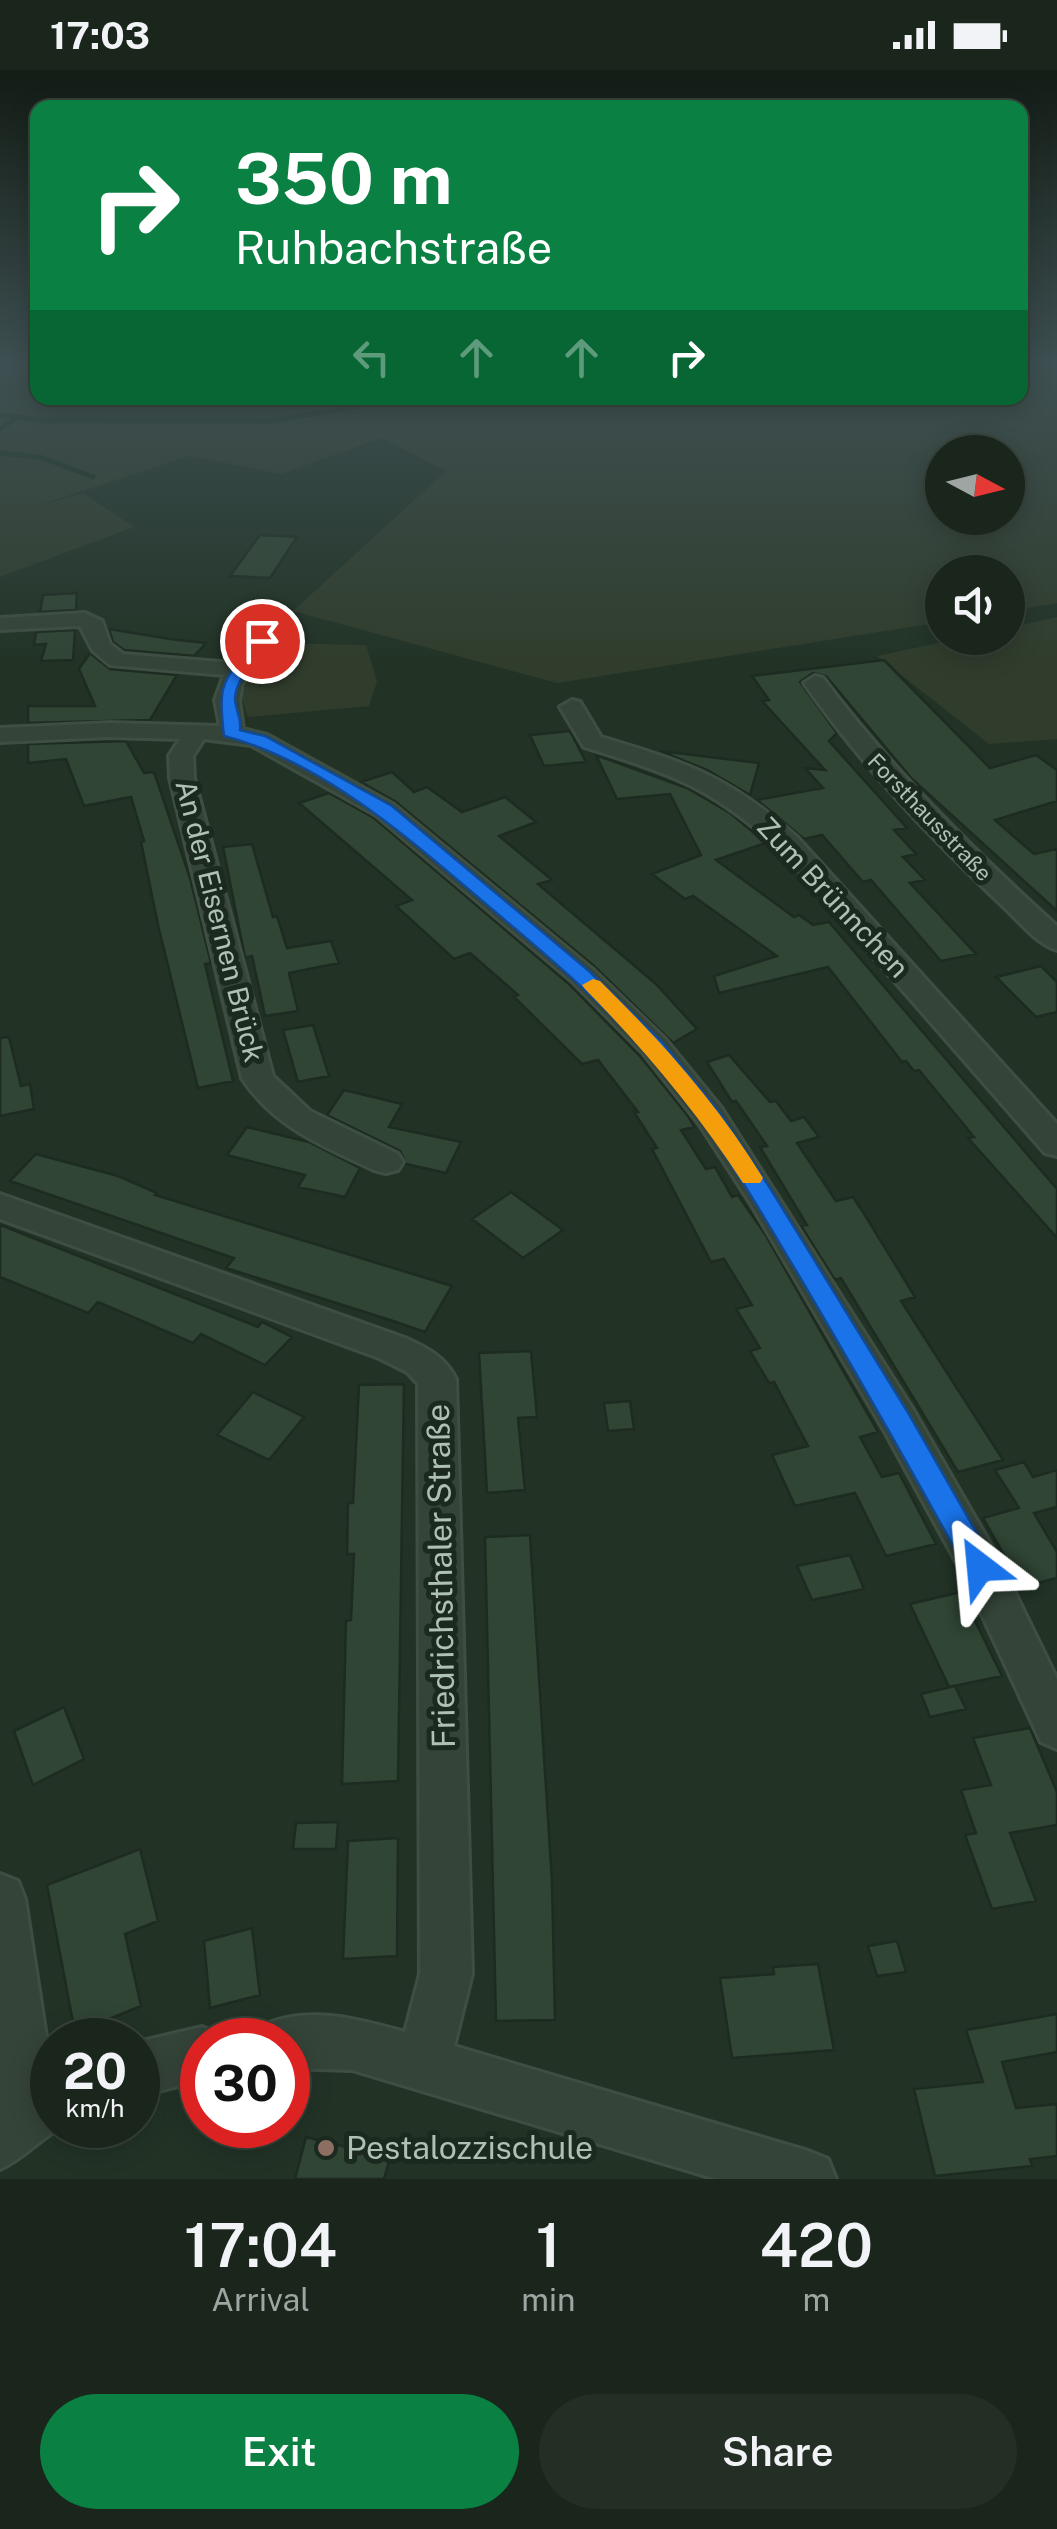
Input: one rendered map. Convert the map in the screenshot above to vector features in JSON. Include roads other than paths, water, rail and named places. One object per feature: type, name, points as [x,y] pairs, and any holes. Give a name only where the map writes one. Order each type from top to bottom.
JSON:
[{"type":"street","points":[[0,624],[86,620],[94,626],[97,643],[118,660],[239,670]]},
{"type":"street","points":[[230,733],[234,724],[226,702],[239,670],[262,641]]},
{"type":"street","name":"Forsthausstraße","points":[[815,682],[848,730],[927,819],[1057,941]]},
{"type":"street","name":"Zum Brünnchen","points":[[572,708],[592,742],[675,767],[746,804],[788,842],[1057,1145]]},
{"type":"street","points":[[0,735],[110,730],[230,733],[259,740],[385,810],[582,975],[654,1046],[742,1163],[898,1419],[980,1567],[1057,1727]]},
{"type":"street","name":"An der Eisernen Brück","points":[[196,733],[181,756],[182,778],[258,1078],[269,1097],[291,1113],[386,1162]]},
{"type":"street","name":"Friedrichsthaler Straße","points":[[0,1206],[392,1348],[420,1362],[436,1379],[446,1974],[423,2062]]},
{"type":"street","points":[[0,1899],[27,2119]]},
{"type":"street","points":[[310,2043],[352,2044],[423,2062],[808,2179]]},
{"type":"waterway","points":[[57,463],[93,477]]},
{"type":"place","name":"Pestalozzischule","points":[[326,2148]]}]
